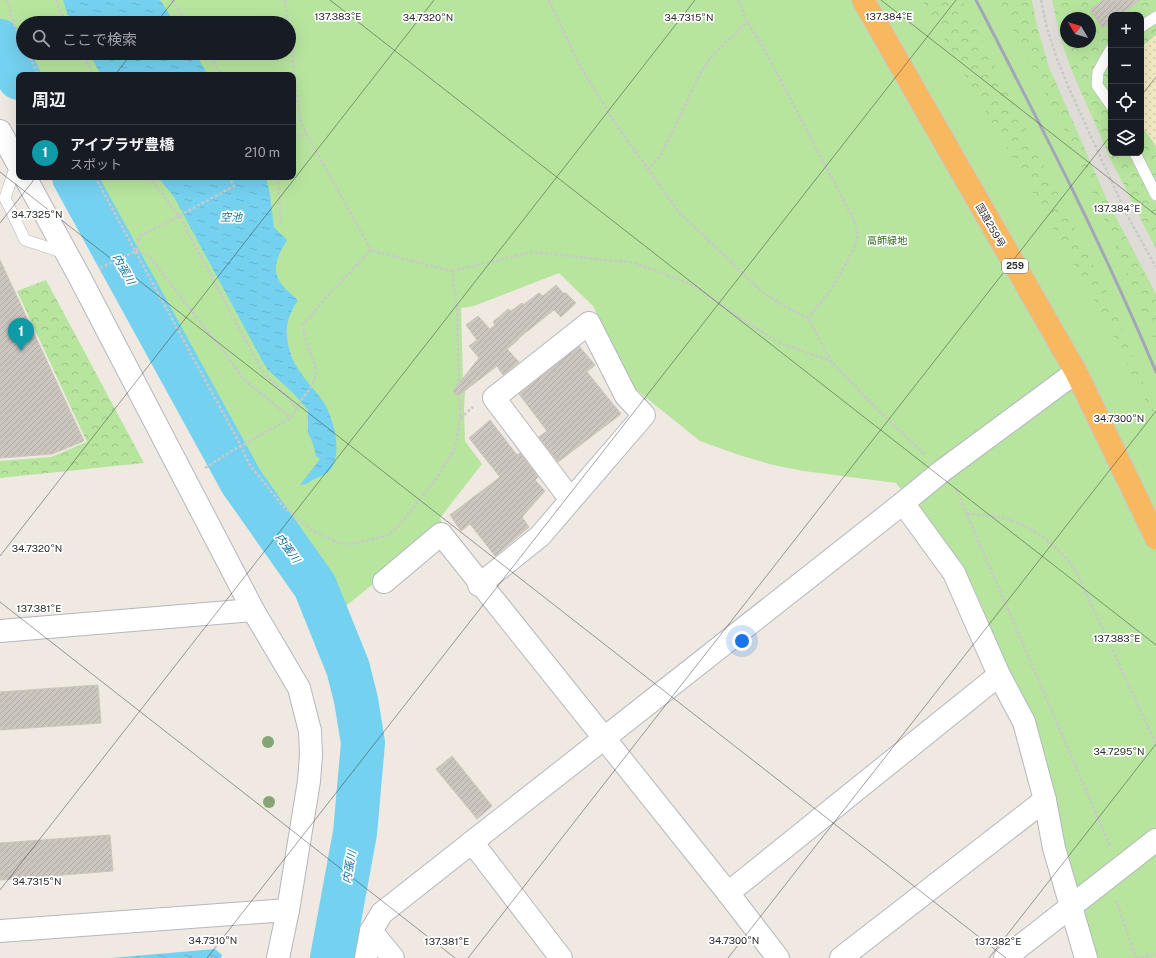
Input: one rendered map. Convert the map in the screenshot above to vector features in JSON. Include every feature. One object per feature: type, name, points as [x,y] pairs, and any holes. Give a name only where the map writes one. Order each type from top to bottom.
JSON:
[{"type":"highway","name":"国道259号","points":[[863,0],[1076,372],[1156,538]]},
{"type":"street","points":[[0,131],[16,161]]},
{"type":"street","points":[[27,180],[67,254],[253,610],[299,688],[310,730],[311,755],[309,781],[288,910],[278,958]]},
{"type":"street","points":[[480,585],[540,536],[571,500],[644,415],[626,396],[589,322],[494,398],[571,500]]},
{"type":"street","points":[[366,958],[371,931],[382,914],[942,471],[1076,372]]},
{"type":"street","points":[[903,503],[954,574],[999,675],[1024,722],[1045,800],[1054,848],[1086,958]]},
{"type":"street","points":[[384,582],[441,534],[480,585],[728,893],[778,958]]},
{"type":"street","points":[[0,631],[253,610]]},
{"type":"street","points":[[728,893],[999,675]]},
{"type":"street","points":[[841,958],[1045,800]]},
{"type":"street","points":[[1005,958],[1156,840]]},
{"type":"street","points":[[472,842],[561,958]]},
{"type":"street","points":[[0,931],[288,910]]},
{"type":"street","points":[[371,931],[393,958]]},
{"type":"lane","points":[[1144,25],[1156,16]]},
{"type":"lane","points":[[1108,54],[1098,72],[1097,85],[1108,101]]},
{"type":"lane","points":[[1136,156],[1156,195]]},
{"type":"lane","points":[[16,176],[5,198],[25,240],[67,254]]},
{"type":"path","points":[[7,0],[16,29]]},
{"type":"path","points":[[56,0],[62,16]]},
{"type":"path","points":[[172,0],[183,16]]},
{"type":"path","points":[[285,0],[287,16]]},
{"type":"path","points":[[549,0],[580,66],[617,126],[647,170],[679,212],[762,292],[786,307],[808,318],[831,361],[871,403],[951,479],[967,514],[1114,873],[1136,958],[1156,954]]},
{"type":"path","points":[[738,0],[747,22],[762,43],[854,220],[857,233],[856,245],[842,271],[831,290],[808,318]]},
{"type":"path","points":[[1041,0],[1047,28],[1057,59],[1071,93],[1127,215],[1156,267]]},
{"type":"path","points":[[647,170],[661,154],[701,72],[713,55],[747,22]]},
{"type":"path","points":[[31,60],[37,72]]},
{"type":"path","points":[[86,60],[92,72]]},
{"type":"path","points":[[212,60],[220,72]]},
{"type":"path","points":[[293,60],[294,72]]},
{"type":"path","points":[[296,87],[300,120],[306,134],[371,250],[452,270],[532,252],[635,263],[693,286],[780,343],[831,361]]},
{"type":"path","points":[[296,138],[306,134]]},
{"type":"path","points":[[97,180],[241,446],[249,464],[283,506],[311,530],[336,542],[350,544],[386,536],[399,526],[436,479],[452,454],[457,439],[460,419],[457,317],[452,270]]},
{"type":"path","points":[[151,180],[179,216],[258,364],[297,410]]},
{"type":"path","points":[[106,266],[136,251],[140,236],[234,186],[231,180]]},
{"type":"path","points":[[277,180],[281,224]]},
{"type":"path","points":[[209,466],[235,449],[291,418],[297,410],[299,403],[312,385],[316,375],[316,367],[304,336],[303,325],[371,250]]},
{"type":"path","points":[[136,251],[149,256],[237,369],[243,380],[291,418]]},
{"type":"path","points":[[967,514],[994,516],[1018,523],[1034,531],[1054,546],[1070,562],[1074,567],[1156,744]]},
{"type":"green space","name":"高師緑地","points":[[0,0],[1156,0],[1156,958],[1096,958],[1006,667],[974,588],[940,539],[896,483],[804,471],[773,465],[700,441],[634,388],[593,306],[559,273],[474,306],[461,308],[463,380],[465,393],[465,441],[482,464],[440,518],[443,527],[346,606],[333,584],[302,543],[260,492],[244,465],[218,478],[61,180],[296,180],[296,72],[16,72],[16,94],[0,64]]},
{"type":"green space","points":[[922,0],[962,0],[1114,307],[1156,417],[1156,422],[1104,317]]},
{"type":"green space","points":[[998,0],[1103,0],[1108,14],[1108,156],[1144,156],[1144,129],[1156,146],[1156,344],[1079,159]]},
{"type":"green space","points":[[1138,0],[1156,0],[1156,35],[1144,45],[1144,12],[1124,12],[1139,1]]},
{"type":"green space","points":[[46,280],[144,463],[0,478],[0,461],[51,457],[87,442],[17,291]]},
{"type":"sand","points":[[1156,35],[1156,146],[1144,129],[1144,45]]},
{"type":"shaded area","points":[[1032,0],[1052,0],[1060,36],[1060,48],[1064,48],[1071,69],[1108,156],[1156,249],[1156,294],[1107,200],[1049,67],[1037,26]]},
{"type":"water","points":[[63,0],[160,0],[170,16],[68,16]]},
{"type":"water","points":[[93,60],[199,60],[206,72],[99,72]]},
{"type":"water","name":"空池","points":[[160,180],[267,180],[274,227],[287,240],[278,259],[276,273],[283,286],[298,300],[290,314],[287,327],[287,340],[291,355],[297,367],[328,410],[336,437],[336,455],[334,463],[330,470],[324,475],[300,485],[320,459],[316,456],[308,433],[308,410],[294,394],[268,370],[174,197]]},
{"type":"water","points":[[215,949],[222,955],[221,958],[111,958]]},
{"type":"building","points":[[1103,0],[1140,0],[1124,12],[1108,12],[1108,24],[1103,28],[1096,18],[1096,12],[1091,12],[1090,10]]},
{"type":"building","points":[[0,260],[84,441],[52,454],[0,458]]},
{"type":"building","points":[[556,285],[563,293],[566,293],[576,303],[561,317],[554,310],[507,349],[519,362],[503,375],[497,366],[458,396],[453,391],[479,358],[469,346],[477,340],[466,325],[478,316],[490,329],[495,325],[493,322],[508,309],[511,311],[522,303],[523,305],[539,293],[543,296]]},
{"type":"building","points":[[579,346],[595,365],[587,372],[621,414],[558,462],[539,437],[547,431],[519,394]]},
{"type":"building","points":[[490,420],[517,455],[520,453],[538,477],[535,480],[545,491],[522,517],[529,527],[495,556],[470,524],[461,531],[450,515],[500,477],[469,438]]},
{"type":"building","points":[[98,685],[101,723],[0,730],[0,692]]},
{"type":"building","points":[[452,756],[492,806],[477,819],[436,769]]},
{"type":"building","points":[[110,835],[113,871],[0,880],[0,843]]},
{"type":"waterway","name":"内張川","points":[[0,41],[16,72]]},
{"type":"waterway","name":"内張川","points":[[76,180],[241,481],[315,586],[348,668],[356,700],[363,743],[355,833],[332,958]]},
{"type":"railway","points":[[976,0],[1047,138],[1114,277],[1156,372]]},
{"type":"place","name":"アイプラザ豊橋","points":[[21,351]]}]
